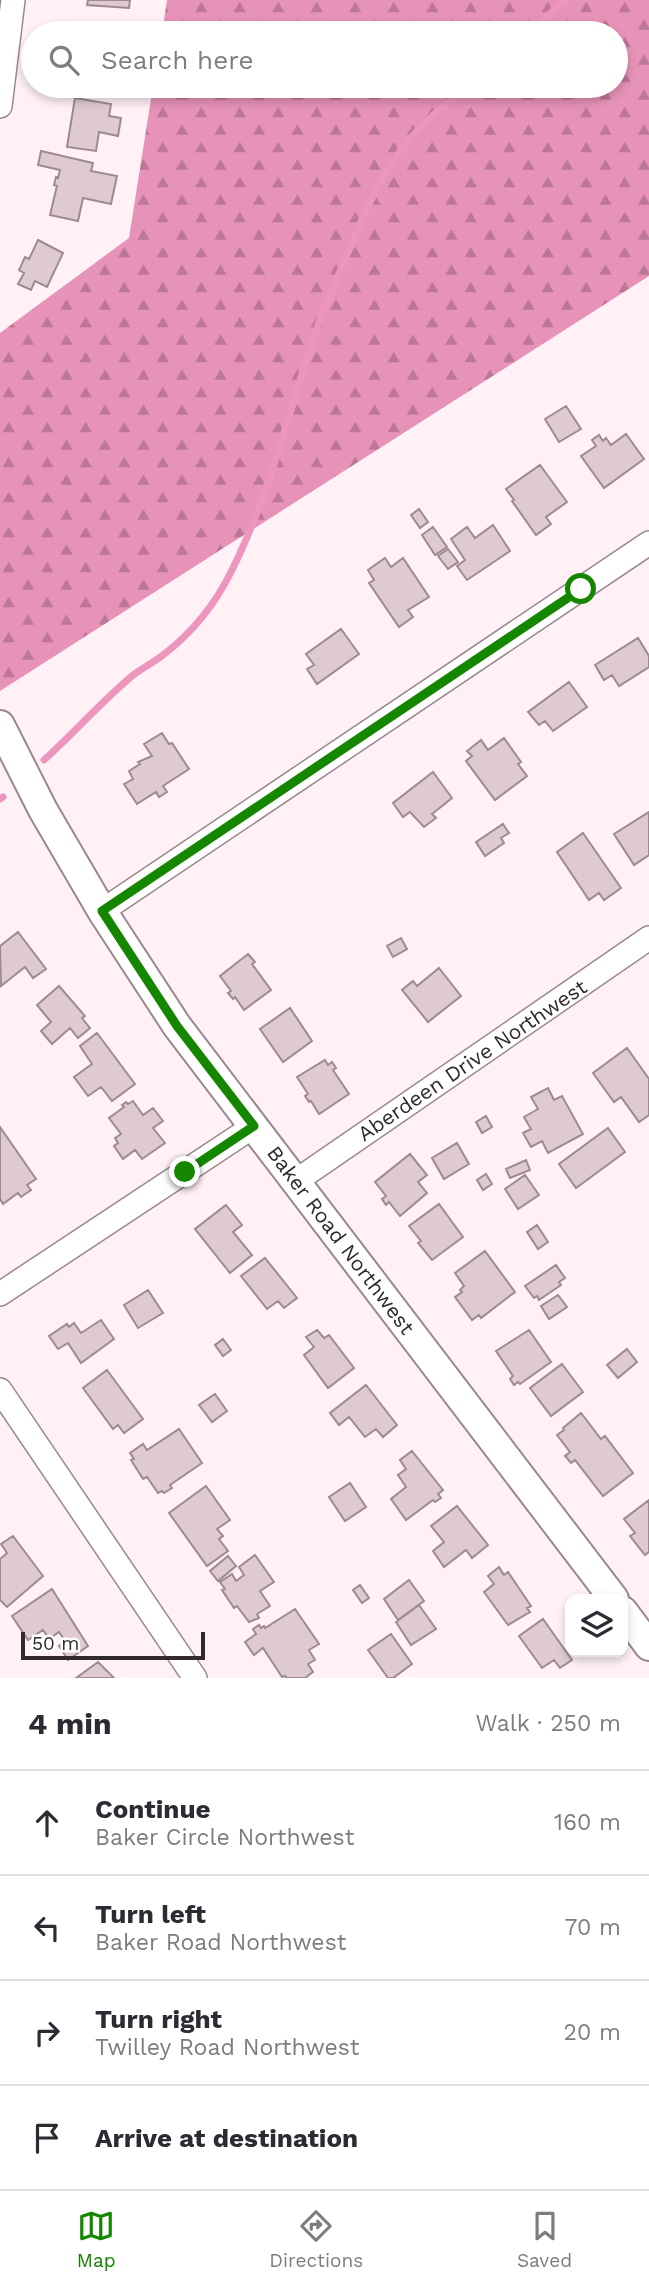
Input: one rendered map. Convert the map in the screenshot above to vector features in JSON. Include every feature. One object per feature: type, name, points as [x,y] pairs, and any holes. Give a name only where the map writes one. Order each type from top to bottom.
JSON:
[{"type":"street","points":[[0,106],[13,0]]},
{"type":"street","points":[[102,911],[649,543]]},
{"type":"street","name":"Baker Road Northwest","points":[[0,725],[43,810],[102,911],[177,1026],[610,1594]]},
{"type":"street","name":"Aberdeen Drive Northwest","points":[[296,1181],[649,938]]},
{"type":"street","points":[[0,1294],[254,1126]]},
{"type":"street","points":[[0,1390],[195,1678]]},
{"type":"street","points":[[628,1618],[649,1646]]},
{"type":"green space","points":[[167,0],[649,0],[649,276],[0,691],[0,333],[129,238],[151,98],[628,98],[628,21],[164,21]]},
{"type":"building","points":[[88,0],[130,0],[129,8],[87,5]]},
{"type":"building","points":[[75,98],[111,104],[109,116],[121,118],[118,136],[99,132],[96,151],[67,147]]},
{"type":"building","points":[[41,151],[93,163],[91,171],[117,176],[111,204],[83,198],[78,221],[50,215],[57,186],[54,185],[60,170],[38,165]]},
{"type":"building","points":[[38,240],[63,253],[47,287],[35,281],[31,290],[18,284],[24,273],[19,270],[25,257],[29,259]]},
{"type":"building","points":[[566,406],[581,429],[559,442],[545,419]]},
{"type":"building","points":[[626,434],[644,459],[604,488],[581,456],[596,446],[592,440],[599,435],[603,441],[606,438],[611,445]]},
{"type":"building","points":[[540,465],[567,502],[546,517],[551,524],[536,535],[506,489]]},
{"type":"building","points":[[419,509],[428,522],[420,528],[411,515]]},
{"type":"building","points":[[493,525],[510,551],[467,580],[457,566],[465,560],[451,539],[467,527],[475,538]]},
{"type":"building","points":[[433,527],[447,547],[435,555],[422,535]]},
{"type":"building","points":[[448,549],[458,562],[448,569],[438,556]]},
{"type":"building","points":[[385,558],[391,567],[403,558],[429,597],[408,610],[413,617],[399,627],[369,583],[374,580],[368,570]]},
{"type":"building","points":[[341,629],[359,654],[317,684],[307,669],[314,665],[306,654]]},
{"type":"building","points":[[638,638],[649,656],[649,667],[619,686],[612,675],[604,680],[595,665]]},
{"type":"building","points":[[569,682],[587,707],[553,731],[545,721],[539,725],[528,712]]},
{"type":"building","points":[[162,733],[189,769],[163,786],[167,792],[159,797],[156,792],[137,804],[124,784],[133,779],[129,771],[140,764],[138,762],[152,756],[144,744]]},
{"type":"building","points":[[504,738],[521,762],[518,764],[527,776],[495,800],[466,761],[472,756],[467,751],[481,740],[488,750]]},
{"type":"building","points":[[433,772],[452,798],[432,814],[436,818],[424,827],[410,812],[403,817],[393,803]]},
{"type":"building","points":[[649,812],[649,855],[634,865],[614,834]]},
{"type":"building","points":[[503,824],[509,833],[501,838],[504,843],[485,856],[476,842]]},
{"type":"building","points":[[583,833],[621,888],[604,900],[599,893],[589,900],[557,852]]},
{"type":"building","points":[[18,932],[46,969],[33,978],[25,967],[1,986],[0,946]]},
{"type":"building","points":[[401,938],[407,949],[393,957],[387,946]]},
{"type":"building","points":[[248,954],[271,990],[244,1010],[235,997],[233,999],[228,993],[231,991],[220,976]]},
{"type":"building","points":[[439,968],[461,996],[428,1022],[402,990],[413,981],[417,986]]},
{"type":"building","points":[[59,986],[85,1016],[82,1018],[90,1028],[78,1038],[70,1028],[52,1044],[41,1031],[51,1022],[37,1005]]},
{"type":"building","points":[[290,1008],[312,1041],[283,1062],[260,1029]]},
{"type":"building","points":[[97,1033],[135,1084],[112,1101],[101,1087],[88,1096],[74,1077],[92,1064],[80,1046]]},
{"type":"building","points":[[627,1048],[649,1079],[649,1115],[639,1122],[621,1097],[614,1102],[593,1073]]},
{"type":"building","points":[[325,1060],[328,1065],[332,1062],[336,1068],[333,1070],[349,1094],[319,1114],[305,1096],[308,1094],[297,1077]]},
{"type":"building","points":[[548,1088],[554,1100],[562,1096],[583,1134],[548,1153],[542,1141],[531,1147],[523,1133],[531,1129],[524,1117],[538,1109],[531,1097]]},
{"type":"building","points":[[133,1101],[143,1115],[153,1108],[163,1121],[153,1128],[165,1143],[142,1159],[135,1150],[123,1159],[114,1146],[118,1143],[115,1138],[121,1134],[109,1118],[124,1107],[122,1105],[126,1102],[128,1104]]},
{"type":"building","points":[[486,1116],[492,1127],[482,1133],[476,1122]]},
{"type":"building","points":[[0,1127],[36,1179],[27,1185],[31,1190],[21,1197],[18,1193],[3,1204],[0,1199]]},
{"type":"building","points":[[608,1128],[625,1152],[576,1188],[559,1164]]},
{"type":"building","points":[[457,1143],[469,1164],[444,1179],[432,1158]]},
{"type":"building","points":[[410,1154],[427,1175],[418,1182],[427,1193],[400,1216],[389,1202],[386,1205],[382,1199],[386,1196],[375,1182]]},
{"type":"building","points":[[526,1160],[530,1170],[510,1178],[506,1169]]},
{"type":"building","points":[[486,1174],[492,1184],[483,1190],[477,1180]]},
{"type":"building","points":[[525,1175],[539,1195],[518,1209],[505,1189]]},
{"type":"building","points":[[439,1204],[463,1237],[432,1260],[409,1226]]},
{"type":"building","points":[[226,1205],[242,1225],[233,1232],[252,1255],[230,1273],[195,1229]]},
{"type":"building","points":[[537,1225],[548,1242],[538,1249],[527,1232]]},
{"type":"building","points":[[485,1251],[515,1292],[481,1318],[479,1315],[472,1320],[455,1297],[462,1292],[460,1290],[464,1286],[455,1273]]},
{"type":"building","points":[[265,1258],[297,1298],[284,1308],[278,1301],[267,1309],[241,1276]]},
{"type":"building","points":[[556,1265],[565,1278],[559,1282],[561,1285],[539,1300],[537,1296],[534,1298],[525,1286]]},
{"type":"building","points":[[148,1290],[163,1313],[138,1328],[124,1305]]},
{"type":"building","points":[[558,1295],[567,1307],[549,1319],[541,1306]]},
{"type":"building","points":[[101,1320],[114,1339],[81,1363],[68,1343],[58,1349],[49,1336],[67,1324],[69,1327],[74,1323],[81,1333]]},
{"type":"building","points":[[317,1330],[324,1338],[329,1335],[354,1368],[328,1388],[304,1355],[314,1347],[306,1337]]},
{"type":"building","points":[[529,1330],[551,1362],[520,1384],[518,1382],[514,1385],[510,1379],[513,1376],[496,1351]]},
{"type":"building","points":[[223,1339],[231,1350],[223,1356],[215,1345]]},
{"type":"building","points":[[627,1349],[637,1362],[618,1378],[607,1365]]},
{"type":"building","points":[[562,1364],[583,1392],[551,1416],[530,1388]]},
{"type":"building","points":[[107,1370],[143,1419],[124,1433],[118,1425],[113,1429],[83,1388]]},
{"type":"building","points":[[366,1385],[397,1425],[383,1437],[376,1429],[365,1437],[349,1417],[339,1425],[330,1413]]},
{"type":"building","points":[[215,1394],[227,1411],[212,1422],[199,1405]]},
{"type":"building","points":[[581,1413],[601,1439],[605,1436],[633,1473],[603,1496],[575,1460],[571,1463],[565,1456],[570,1452],[557,1435]]},
{"type":"building","points":[[179,1429],[202,1463],[170,1485],[172,1488],[158,1493],[147,1477],[143,1479],[131,1460],[134,1459],[130,1453],[143,1444],[147,1450]]},
{"type":"building","points":[[412,1451],[443,1490],[438,1494],[441,1498],[435,1502],[433,1500],[406,1520],[391,1499],[406,1487],[398,1475],[406,1469],[400,1460]]},
{"type":"building","points":[[350,1483],[366,1507],[345,1521],[329,1497]]},
{"type":"building","points":[[206,1486],[230,1520],[217,1529],[223,1536],[219,1539],[228,1551],[207,1566],[169,1513]]},
{"type":"building","points":[[649,1500],[649,1552],[645,1555],[630,1536],[635,1533],[624,1519]]},
{"type":"building","points":[[457,1506],[488,1545],[472,1558],[466,1550],[444,1567],[433,1551],[444,1542],[431,1526]]},
{"type":"building","points":[[13,1536],[43,1576],[7,1607],[0,1600],[0,1559],[7,1553],[1,1544]]},
{"type":"building","points":[[255,1555],[274,1582],[260,1591],[270,1606],[257,1614],[259,1618],[249,1622],[237,1606],[234,1608],[220,1582],[232,1574],[236,1581],[244,1575],[239,1567]]},
{"type":"building","points":[[228,1556],[236,1566],[218,1581],[210,1571]]},
{"type":"building","points":[[499,1567],[504,1575],[508,1572],[531,1606],[527,1608],[530,1612],[508,1625],[484,1592],[494,1584],[488,1576]]},
{"type":"building","points":[[409,1580],[424,1601],[398,1620],[384,1599]]},
{"type":"building","points":[[360,1585],[369,1598],[362,1603],[353,1590]]},
{"type":"building","points":[[52,1589],[88,1646],[68,1660],[59,1646],[65,1641],[59,1632],[49,1639],[43,1630],[28,1640],[12,1616]]},
{"type":"building","points":[[419,1605],[436,1629],[411,1645],[396,1622]]},
{"type":"building","points":[[295,1609],[319,1644],[309,1650],[315,1660],[308,1664],[313,1672],[305,1678],[282,1677],[263,1648],[254,1655],[245,1642],[256,1634],[253,1629],[259,1625],[265,1628]]},
{"type":"building","points":[[543,1619],[565,1650],[565,1657],[572,1660],[560,1668],[554,1660],[542,1668],[519,1636]]},
{"type":"building","points":[[391,1634],[412,1664],[393,1678],[388,1678],[368,1650]]},
{"type":"building","points":[[98,1662],[114,1678],[76,1678]]},
{"type":"waterway","points":[[542,21],[566,0]]},
{"type":"waterway","points":[[44,760],[121,686],[184,637],[219,594],[257,512],[319,322],[369,205],[408,141],[454,98]]},
{"type":"route","points":[[185,1172],[254,1126],[177,1026],[102,911],[581,589]]}]
